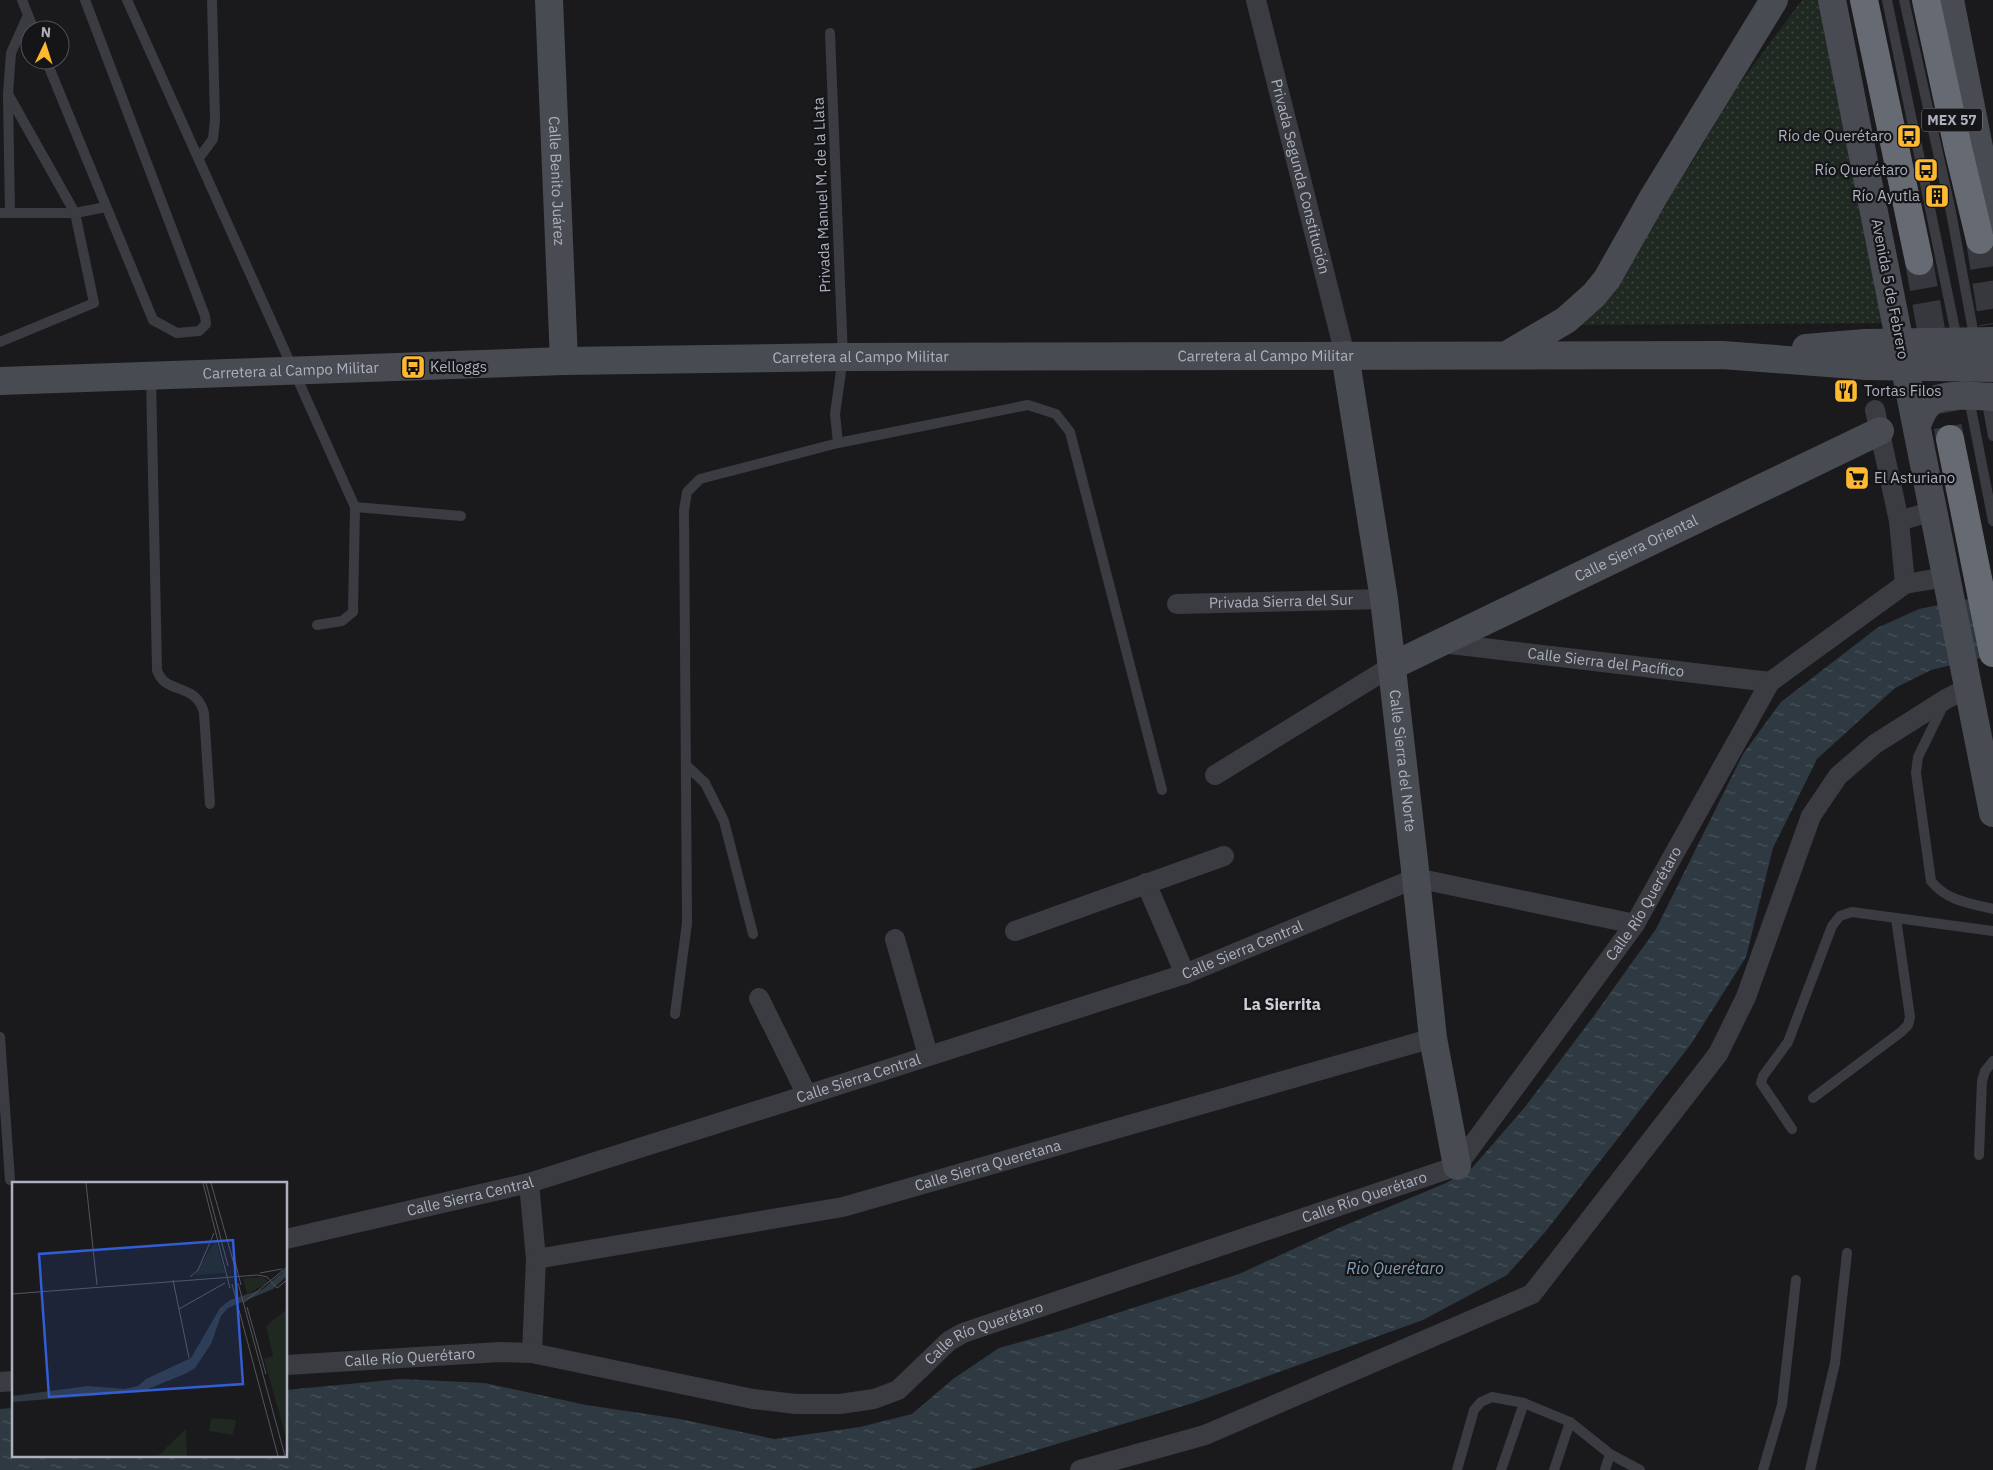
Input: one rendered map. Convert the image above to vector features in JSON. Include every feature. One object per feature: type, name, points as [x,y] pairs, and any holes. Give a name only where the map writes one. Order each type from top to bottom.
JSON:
[{"type":"highway","points":[[1864,0],[1919,262]]},
{"type":"highway","name":"MEX 57","points":[[1926,0],[1958,148],[1987,229]]},
{"type":"highway","points":[[1950,439],[1993,653]]},
{"type":"main road","name":"Calle Benito Juárez","points":[[549,0],[564,362]]},
{"type":"main road","points":[[1508,354],[1566,320],[1594,295],[1607,279],[1649,204],[1774,0]]},
{"type":"main road","name":"Avenida 5 de Febrero","points":[[1832,0],[1948,585],[1960,685],[1993,813]]},
{"type":"main road","points":[[1950,0],[1987,229]]},
{"type":"main road","name":"Carretera al Campo Militar","points":[[0,381],[564,362],[843,357],[1722,355],[1867,366],[1903,354],[1977,366]]},
{"type":"main road","name":"Calle Sierra del Norte","points":[[1345,355],[1384,599],[1433,1038],[1457,1166]]},
{"type":"main road","points":[[1917,425],[1931,401],[1948,397],[1977,366]]},
{"type":"main road","name":"Calle Sierra Oriental","points":[[1392,666],[1442,643],[1877,420]]},
{"type":"street","name":"Privada Segunda Constitución","points":[[1256,0],[1345,355]]},
{"type":"street","points":[[1877,420],[1899,520],[1905,584]]},
{"type":"street","points":[[1899,520],[1933,511]]},
{"type":"street","name":"Calle Río Querétaro","points":[[288,1365],[500,1352],[532,1353],[753,1399],[796,1404],[840,1404],[874,1399],[898,1390],[949,1341],[963,1333],[1457,1166],[1635,924],[1770,682],[1905,584],[1948,585]]},
{"type":"street","name":"Privada Sierra del Sur","points":[[1177,604],[1384,599]]},
{"type":"street","name":"Calle Sierra del Pacífico","points":[[1442,643],[1770,682]]},
{"type":"street","points":[[1215,775],[1392,666]]},
{"type":"street","points":[[1080,1470],[1205,1435],[1532,1294],[1718,1054],[1746,997],[1811,816],[1838,776],[1875,744],[1960,685]]},
{"type":"street","points":[[1015,931],[1224,856]]},
{"type":"street","points":[[1416,878],[1635,924]]},
{"type":"street","name":"Calle Sierra Central","points":[[288,1239],[528,1183],[807,1095],[1185,974],[1416,878]]},
{"type":"street","points":[[1146,883],[1185,974]]},
{"type":"street","points":[[895,939],[928,1055]]},
{"type":"street","points":[[759,998],[807,1095]]},
{"type":"street","name":"Calle Sierra Queretana","points":[[536,1259],[843,1207],[1433,1038]]},
{"type":"street","points":[[528,1183],[536,1259],[532,1353]]},
{"type":"lane","points":[[22,0],[30,20]]},
{"type":"lane","points":[[50,70],[153,320],[177,333],[199,331],[206,324],[205,316],[85,0]]},
{"type":"lane","points":[[127,0],[355,507],[353,612],[342,621],[317,625]]},
{"type":"lane","points":[[198,158],[213,139],[215,120],[212,0]]},
{"type":"lane","points":[[1887,0],[1993,436]]},
{"type":"lane","points":[[1904,0],[1950,207],[1977,366],[1993,521]]},
{"type":"lane","points":[[28,15],[11,53],[5,213],[74,213],[106,208]]},
{"type":"lane","name":"Privada Manuel M. de la Llata","points":[[830,33],[843,357],[835,414],[838,443]]},
{"type":"lane","points":[[0,342],[94,303],[74,213],[8,94]]},
{"type":"lane","points":[[152,376],[157,670],[164,682],[196,696],[202,704],[210,804]]},
{"type":"lane","points":[[675,1014],[687,923],[684,510],[687,492],[700,479],[838,443],[1028,405],[1056,414],[1070,432],[1162,790]]},
{"type":"lane","points":[[355,507],[461,516]]},
{"type":"lane","points":[[1960,685],[1918,757],[1916,773],[1931,880],[1940,892],[1954,899],[1993,909]]},
{"type":"lane","points":[[686,765],[705,783],[724,822],[753,934]]},
{"type":"lane","points":[[1792,1129],[1761,1083],[1763,1076],[1788,1042],[1832,926],[1840,916],[1852,912],[1993,931]]},
{"type":"lane","points":[[1813,1098],[1908,1025],[1910,1017],[1896,918]]},
{"type":"lane","points":[[0,1037],[10,1180]]},
{"type":"lane","points":[[1979,1155],[1982,1081],[1985,1071],[1993,1062]]},
{"type":"lane","points":[[1810,1470],[1835,1363],[1847,1253]]},
{"type":"lane","points":[[1763,1470],[1782,1405],[1796,1280]]},
{"type":"lane","points":[[1457,1470],[1474,1410],[1481,1402],[1492,1397],[1524,1403],[1570,1422],[1610,1454],[1640,1470]]},
{"type":"lane","points":[[1501,1470],[1524,1403]]},
{"type":"lane","points":[[1554,1470],[1570,1422]]},
{"type":"lane","points":[[1605,1470],[1610,1454]]},
{"type":"shaded area","points":[[1802,0],[1818,0],[1885,323],[1574,325],[1635,228],[1690,166],[1735,90]]},
{"type":"water","name":"Rio Querétaro","points":[[1993,594],[1993,655],[1931,670],[1895,688],[1817,759],[1773,848],[1746,957],[1691,1044],[1546,1231],[1507,1275],[1423,1320],[1193,1403],[970,1470],[0,1470],[0,1409],[12,1408],[12,1458],[288,1458],[288,1390],[401,1379],[485,1383],[586,1405],[680,1419],[774,1439],[860,1427],[912,1414],[953,1379],[999,1348],[1064,1330],[1239,1274],[1341,1227],[1446,1183],[1472,1168],[1525,1107],[1656,929],[1743,754],[1781,702],[1877,628],[1919,609]]},
{"type":"tunnel","points":[[1980,240],[1993,324]]},
{"type":"tunnel","points":[[1919,261],[1950,439]]},
{"type":"place","name":"Río de Querétaro","points":[[1909,136]]},
{"type":"place","name":"Río Querétaro","points":[[1926,170]]},
{"type":"place","name":"Río Ayutla","points":[[1937,196]]},
{"type":"place","name":"Kelloggs","points":[[413,367]]},
{"type":"place","name":"Tortas Filos","points":[[1846,391]]},
{"type":"place","name":"El Asturiano","points":[[1857,478]]},
{"type":"district","name":"La Sierrita","points":[[1282,1004]]}]
